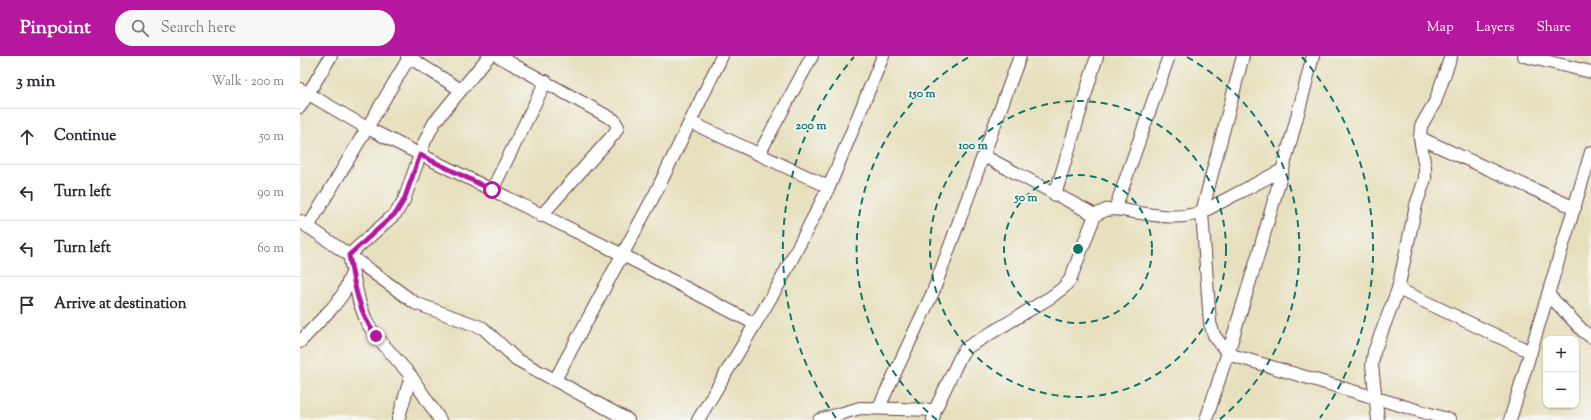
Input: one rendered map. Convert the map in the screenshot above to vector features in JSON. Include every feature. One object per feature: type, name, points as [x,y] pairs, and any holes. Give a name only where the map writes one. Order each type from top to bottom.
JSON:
[{"type":"street","points":[[300,107],[304,91],[331,56]]},
{"type":"street","points":[[461,90],[409,56],[367,128],[304,224],[415,303],[483,328],[516,358],[623,419]]},
{"type":"street","points":[[349,255],[396,213],[404,200],[420,155],[434,123],[489,56]]},
{"type":"street","points":[[498,56],[546,81],[614,120],[618,127],[614,134],[542,216]]},
{"type":"street","points":[[555,380],[656,192],[722,56]]},
{"type":"street","points":[[759,154],[812,56]]},
{"type":"street","points":[[698,420],[779,284],[829,187],[883,56]]},
{"type":"street","points":[[880,407],[934,292],[1020,56]]},
{"type":"street","points":[[1055,195],[1097,56]]},
{"type":"street","points":[[1115,209],[1169,56]]},
{"type":"street","points":[[1243,56],[1202,212],[1210,323],[1214,335],[1228,354],[1375,399],[1450,420]]},
{"type":"street","points":[[1206,420],[1228,354],[1282,170],[1313,56]]},
{"type":"street","points":[[1378,420],[1372,365],[1374,352],[1398,289],[1416,205],[1425,179],[1425,168],[1420,138],[1421,126],[1435,102],[1451,56]]},
{"type":"street","points":[[1524,56],[1591,72]]},
{"type":"street","points":[[492,190],[546,81]]},
{"type":"street","points":[[304,91],[367,128],[623,255],[755,324]]},
{"type":"street","points":[[690,122],[829,187]]},
{"type":"street","points":[[1420,138],[1575,208]]},
{"type":"street","points":[[1510,420],[1591,152]]},
{"type":"street","points":[[984,156],[1095,215]]},
{"type":"street","points":[[819,420],[847,410],[880,407],[934,415],[961,355],[966,348],[1051,297],[1063,288],[1070,280],[1095,215],[1106,210],[1115,209],[1174,217],[1188,216],[1202,212],[1282,170]]},
{"type":"street","points":[[349,255],[352,274],[367,324],[411,376],[440,420]]},
{"type":"street","points":[[300,342],[333,307],[343,294],[352,274]]},
{"type":"street","points":[[1398,289],[1531,352]]},
{"type":"street","points":[[1548,294],[1583,332],[1591,337]]},
{"type":"street","points":[[398,420],[411,376]]},
{"type":"route","points":[[376,336],[367,324],[359,301],[349,255],[386,224],[396,213],[404,200],[420,155],[492,190]]}]
